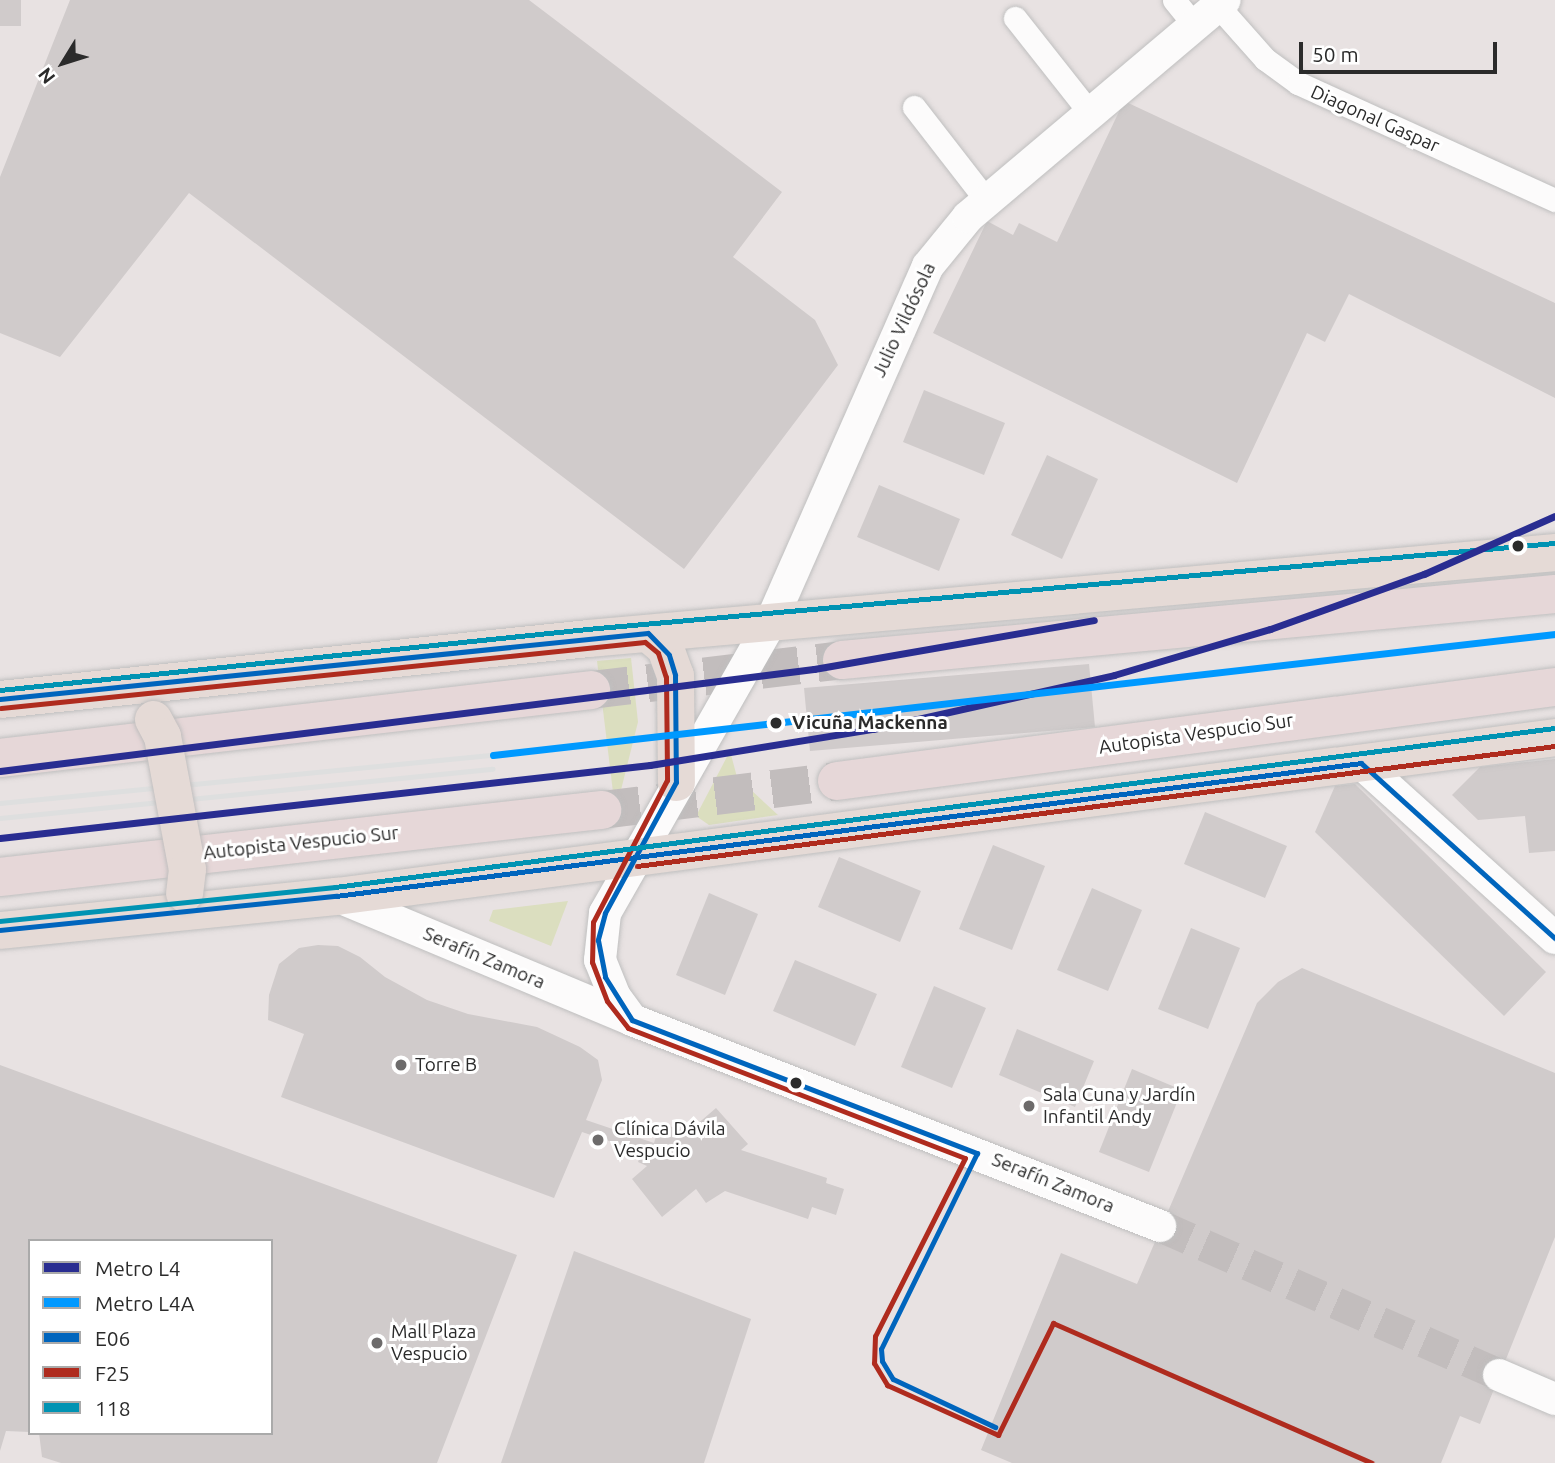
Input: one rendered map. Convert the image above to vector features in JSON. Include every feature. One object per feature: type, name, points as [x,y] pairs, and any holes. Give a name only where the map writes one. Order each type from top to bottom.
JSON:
[{"type":"highway","points":[[842,660],[1555,594]]},
{"type":"highway","name":"Autopista Vespucio Sur","points":[[837,781],[1555,687]]},
{"type":"highway","points":[[0,758],[591,690]]},
{"type":"highway","name":"Autopista Vespucio Sur","points":[[0,877],[602,810]]},
{"type":"main road","points":[[0,699],[648,633],[1555,552]]},
{"type":"main road","points":[[648,633],[665,648],[675,675],[676,782]]},
{"type":"main road","points":[[113,686],[153,719],[162,736],[187,869],[181,904]]},
{"type":"main road","points":[[0,930],[181,904],[336,896],[1555,737]]},
{"type":"street","name":"Diagonal Gaspar","points":[[1174,0],[1212,10],[1265,59],[1298,83],[1555,200]]},
{"type":"street","name":"Julio Vildósola","points":[[770,624],[925,272],[951,234],[1212,10]]},
{"type":"street","points":[[1015,18],[1090,113]]},
{"type":"street","points":[[914,107],[987,201]]},
{"type":"street","points":[[632,1020],[604,977],[598,940],[605,913],[676,782],[770,624]]},
{"type":"street","points":[[1361,763],[1555,938]]},
{"type":"street","name":"Serafín Zamora","points":[[336,896],[632,1020],[1160,1226]]},
{"type":"street","points":[[1499,1375],[1555,1399]]},
{"type":"green space","points":[[631,658],[638,722],[621,790],[613,792],[597,661]]},
{"type":"green space","points":[[730,751],[737,777],[778,815],[709,825],[696,816]]},
{"type":"green space","points":[[568,901],[551,946],[489,921],[493,910]]},
{"type":"building","points":[[0,0],[21,0],[21,26],[0,26]]},
{"type":"building","points":[[70,0],[529,0],[782,192],[733,257],[815,320],[838,365],[684,569],[189,193],[60,357],[0,333],[0,177]]},
{"type":"building","points":[[1124,101],[1555,303],[1555,398],[1349,294],[1325,342],[1307,333],[1237,483],[933,333],[987,221],[1013,235],[1019,223],[1057,242]]},
{"type":"building","points":[[924,390],[1005,423],[984,475],[903,442]]},
{"type":"building","points":[[1047,455],[1098,479],[1062,559],[1011,535]]},
{"type":"building","points":[[879,485],[960,519],[939,571],[857,537]]},
{"type":"building","points":[[1089,664],[1095,727],[810,751],[804,688]]},
{"type":"building","points":[[1555,759],[1555,851],[1529,853],[1525,816],[1478,820],[1452,795],[1480,767]]},
{"type":"building","points":[[1355,784],[1546,972],[1504,1016],[1315,832],[1335,786]]},
{"type":"building","points":[[1205,812],[1287,846],[1265,898],[1184,864]]},
{"type":"building","points":[[993,845],[1045,866],[1012,950],[959,929]]},
{"type":"building","points":[[839,857],[921,891],[900,942],[818,907]]},
{"type":"building","points":[[1092,888],[1142,910],[1108,991],[1057,970]]},
{"type":"building","points":[[709,893],[758,914],[725,995],[676,975]]},
{"type":"building","points":[[1191,928],[1240,948],[1208,1029],[1158,1009]]},
{"type":"building","points":[[338,946],[360,957],[385,977],[427,1000],[468,1014],[537,1027],[580,1047],[598,1060],[602,1080],[586,1120],[654,1143],[660,1123],[688,1132],[716,1108],[748,1144],[741,1150],[827,1178],[826,1183],[844,1189],[836,1215],[812,1207],[808,1219],[725,1191],[706,1203],[696,1189],[662,1217],[632,1179],[647,1166],[638,1162],[642,1152],[582,1132],[554,1198],[281,1097],[304,1034],[268,1020],[269,995],[279,964],[299,948]]},
{"type":"building","points":[[795,960],[877,994],[855,1046],[773,1011]]},
{"type":"building","points":[[1302,968],[1555,1073],[1555,1237],[1480,1424],[1460,1416],[1441,1463],[1012,1463],[981,1450],[1061,1253],[1137,1284],[1257,1003],[1278,982]]},
{"type":"building","points":[[934,986],[986,1008],[952,1088],[901,1067]]},
{"type":"building","points":[[1017,1029],[1094,1061],[1075,1107],[999,1075]]},
{"type":"building","name":"Mall Plaza Vespucio","points":[[0,1065],[517,1255],[437,1463],[61,1463],[42,1457],[39,1435],[273,1435],[273,1239],[28,1239],[28,1432],[6,1431],[0,1451]]},
{"type":"building","points":[[1132,1069],[1182,1090],[1149,1172],[1099,1152]]},
{"type":"building","name":"Mall Plaza Vespucio","points":[[574,1251],[751,1319],[704,1463],[501,1463]]},
{"type":"tunnel","points":[[591,690],[842,660]]},
{"type":"tunnel","points":[[602,810],[837,781]]},
{"type":"tunnel","points":[[1160,1226],[1499,1375]]},
{"type":"railway","points":[[0,803],[493,755]]},
{"type":"railway","points":[[0,818],[493,769]]},
{"type":"metro line","name":"L4","points":[[0,838],[650,765],[873,729],[1114,675],[1270,629],[1424,574],[1555,516]]},
{"type":"metro line","name":"L4","points":[[0,771],[814,669],[1094,620]]},
{"type":"metro line","name":"L4A","points":[[493,755],[1555,634]]},
{"type":"transit line","name":"118","points":[[0,690],[587,629],[1554,543]]},
{"type":"transit line","name":"E06","points":[[0,699],[648,633],[669,655],[675,675],[676,782],[605,913],[598,940],[605,977],[632,1020],[977,1153],[881,1349],[882,1361],[893,1379],[995,1427]]},
{"type":"transit line","name":"F25","points":[[1,708],[645,642],[658,653],[666,677],[667,780],[593,922],[592,962],[607,1001],[628,1028],[965,1158],[875,1336],[874,1363],[887,1385],[998,1435],[1053,1323],[1372,1463]]},
{"type":"transit line","name":"118","points":[[0,921],[335,887],[1554,728]]},
{"type":"transit line","name":"F25","points":[[637,866],[1555,746]]},
{"type":"transit line","name":"E06","points":[[0,930],[336,896],[1361,763],[1555,938]]},
{"type":"place","name":"Vicuña Mackenna","points":[[776,723]]},
{"type":"place","name":"Torre B","points":[[401,1065]]},
{"type":"place","name":"Sala Cuna y Jardín Infantil Andy","points":[[1029,1106]]},
{"type":"place","name":"Clínica Dávila Vespucio","points":[[598,1140]]},
{"type":"place","name":"Mall Plaza Vespucio","points":[[377,1343]]}]
